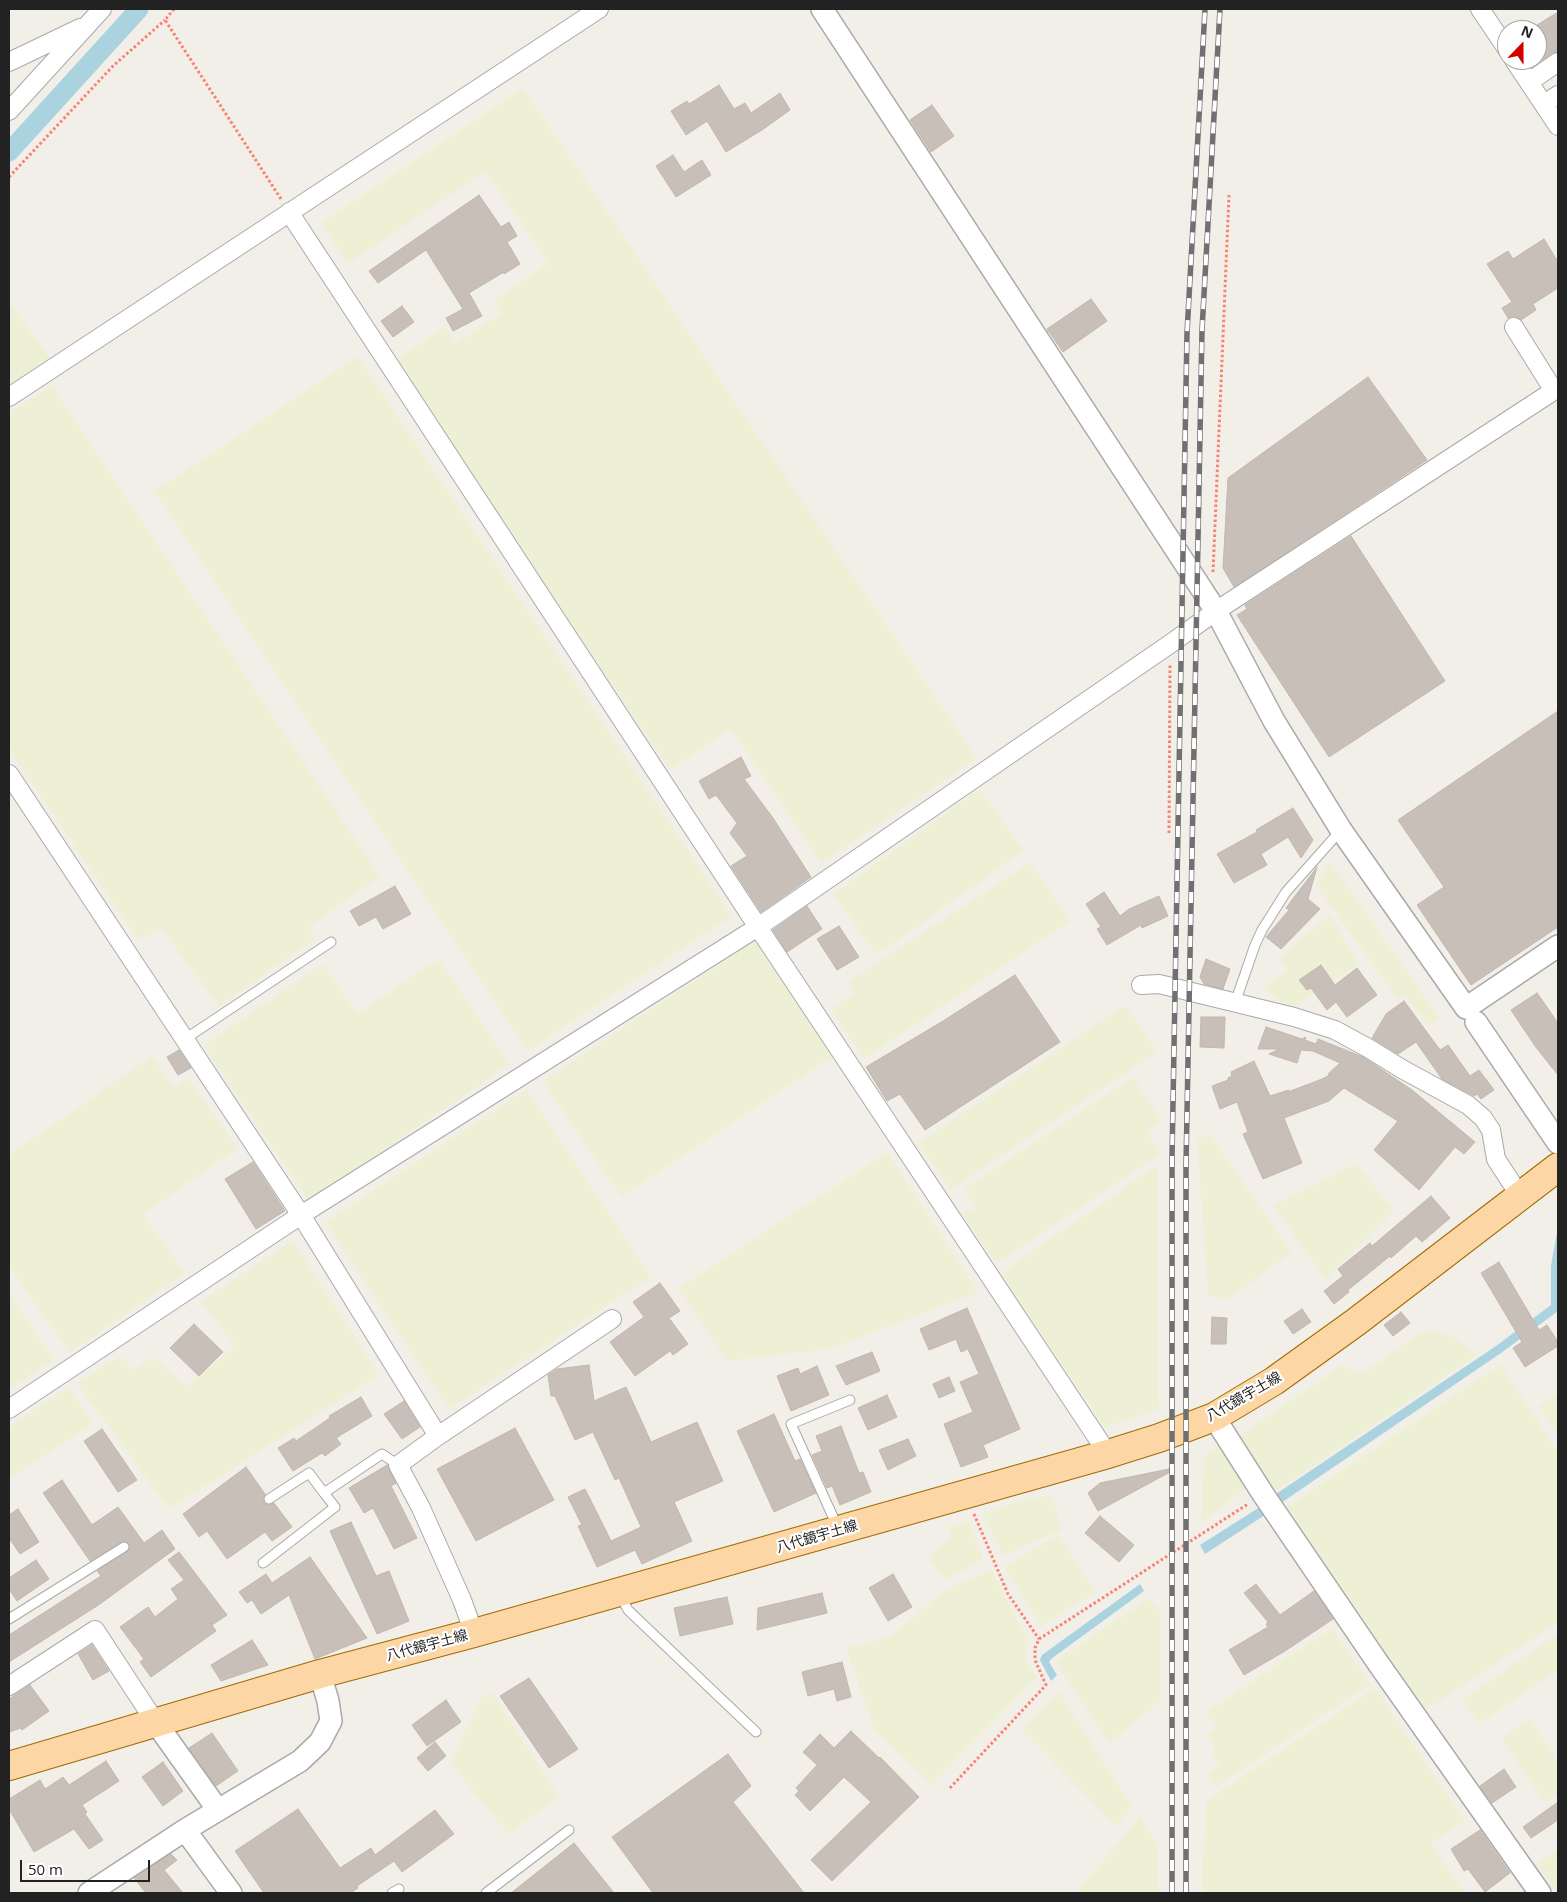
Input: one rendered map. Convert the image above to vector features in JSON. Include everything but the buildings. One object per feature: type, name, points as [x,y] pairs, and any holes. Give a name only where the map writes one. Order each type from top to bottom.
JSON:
[{"type":"main road","name":"八代鏡宇土線","points":[[9,1766],[320,1674],[474,1633],[1108,1454],[1160,1438],[1214,1418],[1274,1381],[1356,1322],[1558,1167]]},
{"type":"street","points":[[9,111],[102,9]]},
{"type":"street","points":[[9,397],[599,9]]},
{"type":"street","points":[[822,9],[1204,593],[1274,721],[1341,830],[1466,1008],[1558,946]]},
{"type":"street","points":[[1480,9],[1497,34]]},
{"type":"street","points":[[9,62],[87,24]]},
{"type":"street","points":[[1529,82],[1558,62]]},
{"type":"street","points":[[1521,70],[1529,82],[1551,100],[1558,126]]},
{"type":"street","points":[[289,212],[758,927],[1108,1454]]},
{"type":"street","points":[[9,1409],[301,1215],[758,927],[1216,612],[1556,390],[1514,327]]},
{"type":"street","points":[[9,774],[301,1215],[438,1436]]},
{"type":"street","points":[[1141,985],[1159,984],[1294,1017],[1335,1030],[1468,1105],[1483,1118],[1491,1130],[1496,1159],[1520,1196]]},
{"type":"street","points":[[1476,1022],[1558,1143]]},
{"type":"street","points":[[474,1633],[459,1591],[421,1508],[398,1466],[438,1436],[612,1319]]},
{"type":"street","points":[[1214,1418],[1378,1664],[1540,1893]]},
{"type":"street","points":[[9,1686],[95,1630],[156,1723],[218,1810]]},
{"type":"street","points":[[89,1893],[185,1830],[300,1760],[320,1742],[331,1721],[328,1701],[320,1674]]},
{"type":"street","points":[[185,1830],[231,1893]]},
{"type":"lane","points":[[1235,1003],[1262,930],[1286,892],[1341,830]]},
{"type":"lane","points":[[185,1039],[331,942]]},
{"type":"lane","points":[[839,1531],[791,1424],[850,1400]]},
{"type":"lane","points":[[324,1493],[382,1454],[398,1466]]},
{"type":"lane","points":[[263,1563],[335,1507],[309,1473],[269,1499]]},
{"type":"lane","points":[[9,1619],[124,1547]]},
{"type":"lane","points":[[619,1592],[628,1610],[756,1732]]},
{"type":"lane","points":[[486,1893],[569,1830]]},
{"type":"path","points":[[9,178],[113,66],[165,20],[174,9]]},
{"type":"path","points":[[165,20],[289,212]]},
{"type":"path","points":[[1204,593],[1213,583],[1229,195]]},
{"type":"path","points":[[1169,833],[1170,644]]},
{"type":"path","points":[[950,1788],[1046,1685],[1035,1660],[1035,1648],[1039,1639],[1263,1494]]},
{"type":"path","points":[[966,1495],[1008,1594],[1039,1639]]},
{"type":"green space","points":[[523,88],[977,759],[821,863],[731,729],[670,770],[394,361],[445,327],[456,343],[501,313],[493,301],[548,263],[486,171],[348,264],[321,223]]},
{"type":"green space","points":[[9,302],[50,358],[9,384]]},
{"type":"green space","points":[[358,356],[732,916],[528,1051],[154,491]]},
{"type":"green space","points":[[52,385],[380,876],[310,926],[316,939],[219,1006],[161,929],[138,940],[9,749],[9,412]]},
{"type":"green space","points":[[980,789],[1024,851],[877,955],[833,894]]},
{"type":"green space","points":[[1330,861],[1440,1019],[1429,1026],[1405,995],[1398,999],[1316,886]]},
{"type":"green space","points":[[1030,862],[1070,922],[864,1059],[831,1009],[855,993],[848,982]]},
{"type":"green space","points":[[1330,914],[1358,964],[1290,1010],[1263,988],[1288,970],[1279,958]]},
{"type":"green space","points":[[755,941],[832,1057],[621,1197],[543,1081]]},
{"type":"green space","points":[[439,959],[510,1064],[309,1201],[203,1045],[323,964],[357,1014]]},
{"type":"green space","points":[[1125,1005],[1157,1052],[950,1190],[918,1143]]},
{"type":"green space","points":[[152,1056],[175,1088],[189,1078],[238,1148],[143,1214],[185,1273],[70,1353],[9,1266],[9,1155]]},
{"type":"green space","points":[[1133,1077],[1162,1121],[1147,1131],[1161,1153],[996,1263],[963,1215],[976,1207],[964,1189]]},
{"type":"green space","points":[[527,1089],[651,1277],[449,1409],[325,1222]]},
{"type":"green space","points":[[1209,1133],[1292,1253],[1226,1300],[1208,1296],[1197,1140]]},
{"type":"green space","points":[[888,1152],[978,1293],[830,1349],[727,1361],[678,1288]]},
{"type":"green space","points":[[1356,1163],[1394,1211],[1325,1280],[1273,1205]]},
{"type":"green space","points":[[1157,1165],[1159,1409],[1105,1428],[1000,1274]]},
{"type":"green space","points":[[293,1240],[379,1375],[169,1509],[77,1383],[119,1356],[135,1370],[153,1356],[186,1387],[235,1346],[200,1302]]},
{"type":"green space","points":[[9,1293],[54,1360],[9,1390]]},
{"type":"green space","points":[[1425,1331],[1450,1334],[1477,1355],[1275,1492],[1238,1437],[1342,1365],[1361,1374]]},
{"type":"green space","points":[[1500,1364],[1558,1451],[1558,1622],[1425,1711],[1287,1507]]},
{"type":"green space","points":[[69,1387],[93,1424],[9,1479],[9,1427]]},
{"type":"green space","points":[[1558,1393],[1558,1435],[1539,1406]]},
{"type":"green space","points":[[1223,1443],[1248,1486],[1201,1523],[1204,1455]]},
{"type":"green space","points":[[1051,1495],[1062,1530],[1003,1556],[982,1514],[1017,1501]]},
{"type":"green space","points":[[968,1520],[983,1559],[945,1580],[928,1557],[951,1538],[949,1527]]},
{"type":"green space","points":[[1059,1534],[1095,1592],[1041,1626],[1004,1567]]},
{"type":"green space","points":[[991,1570],[1028,1639],[1025,1660],[1037,1677],[931,1785],[874,1729],[846,1648],[890,1637],[945,1590]]},
{"type":"green space","points":[[1149,1598],[1160,1611],[1161,1701],[1109,1743],[1055,1661]]},
{"type":"green space","points":[[1332,1628],[1370,1684],[1215,1788],[1206,1774],[1219,1764],[1212,1753],[1215,1748],[1206,1735],[1217,1728],[1206,1712]]},
{"type":"green space","points":[[1558,1634],[1558,1670],[1479,1724],[1462,1699]]},
{"type":"green space","points":[[1375,1688],[1465,1821],[1431,1844],[1465,1893],[1205,1893],[1201,1887],[1207,1800]]},
{"type":"green space","points":[[1059,1692],[1132,1806],[1116,1827],[1022,1730]]},
{"type":"green space","points":[[492,1693],[559,1797],[508,1834],[450,1763],[482,1697]]},
{"type":"green space","points":[[1530,1719],[1558,1761],[1558,1794],[1545,1803],[1501,1738]]},
{"type":"green space","points":[[1140,1817],[1157,1842],[1159,1893],[1076,1893]]},
{"type":"green space","points":[[1558,1849],[1558,1893],[1557,1893],[1537,1864]]},
{"type":"water","points":[[1558,1227],[1558,1311],[1501,1353],[1278,1505],[1273,1496],[1496,1346],[1551,1305],[1551,1265]]},
{"type":"water","points":[[1260,1507],[1265,1515],[1205,1554],[1200,1545]]},
{"type":"water","points":[[1140,1584],[1144,1591],[1051,1659],[1049,1662],[1057,1675],[1051,1681],[1040,1660],[1042,1655]]},
{"type":"waterway","points":[[9,152],[139,9]]},
{"type":"railway","points":[[1172,1893],[1172,1158],[1187,333],[1205,9]]},
{"type":"railway","points":[[1186,1893],[1186,1165],[1202,330],[1220,9]]}]
